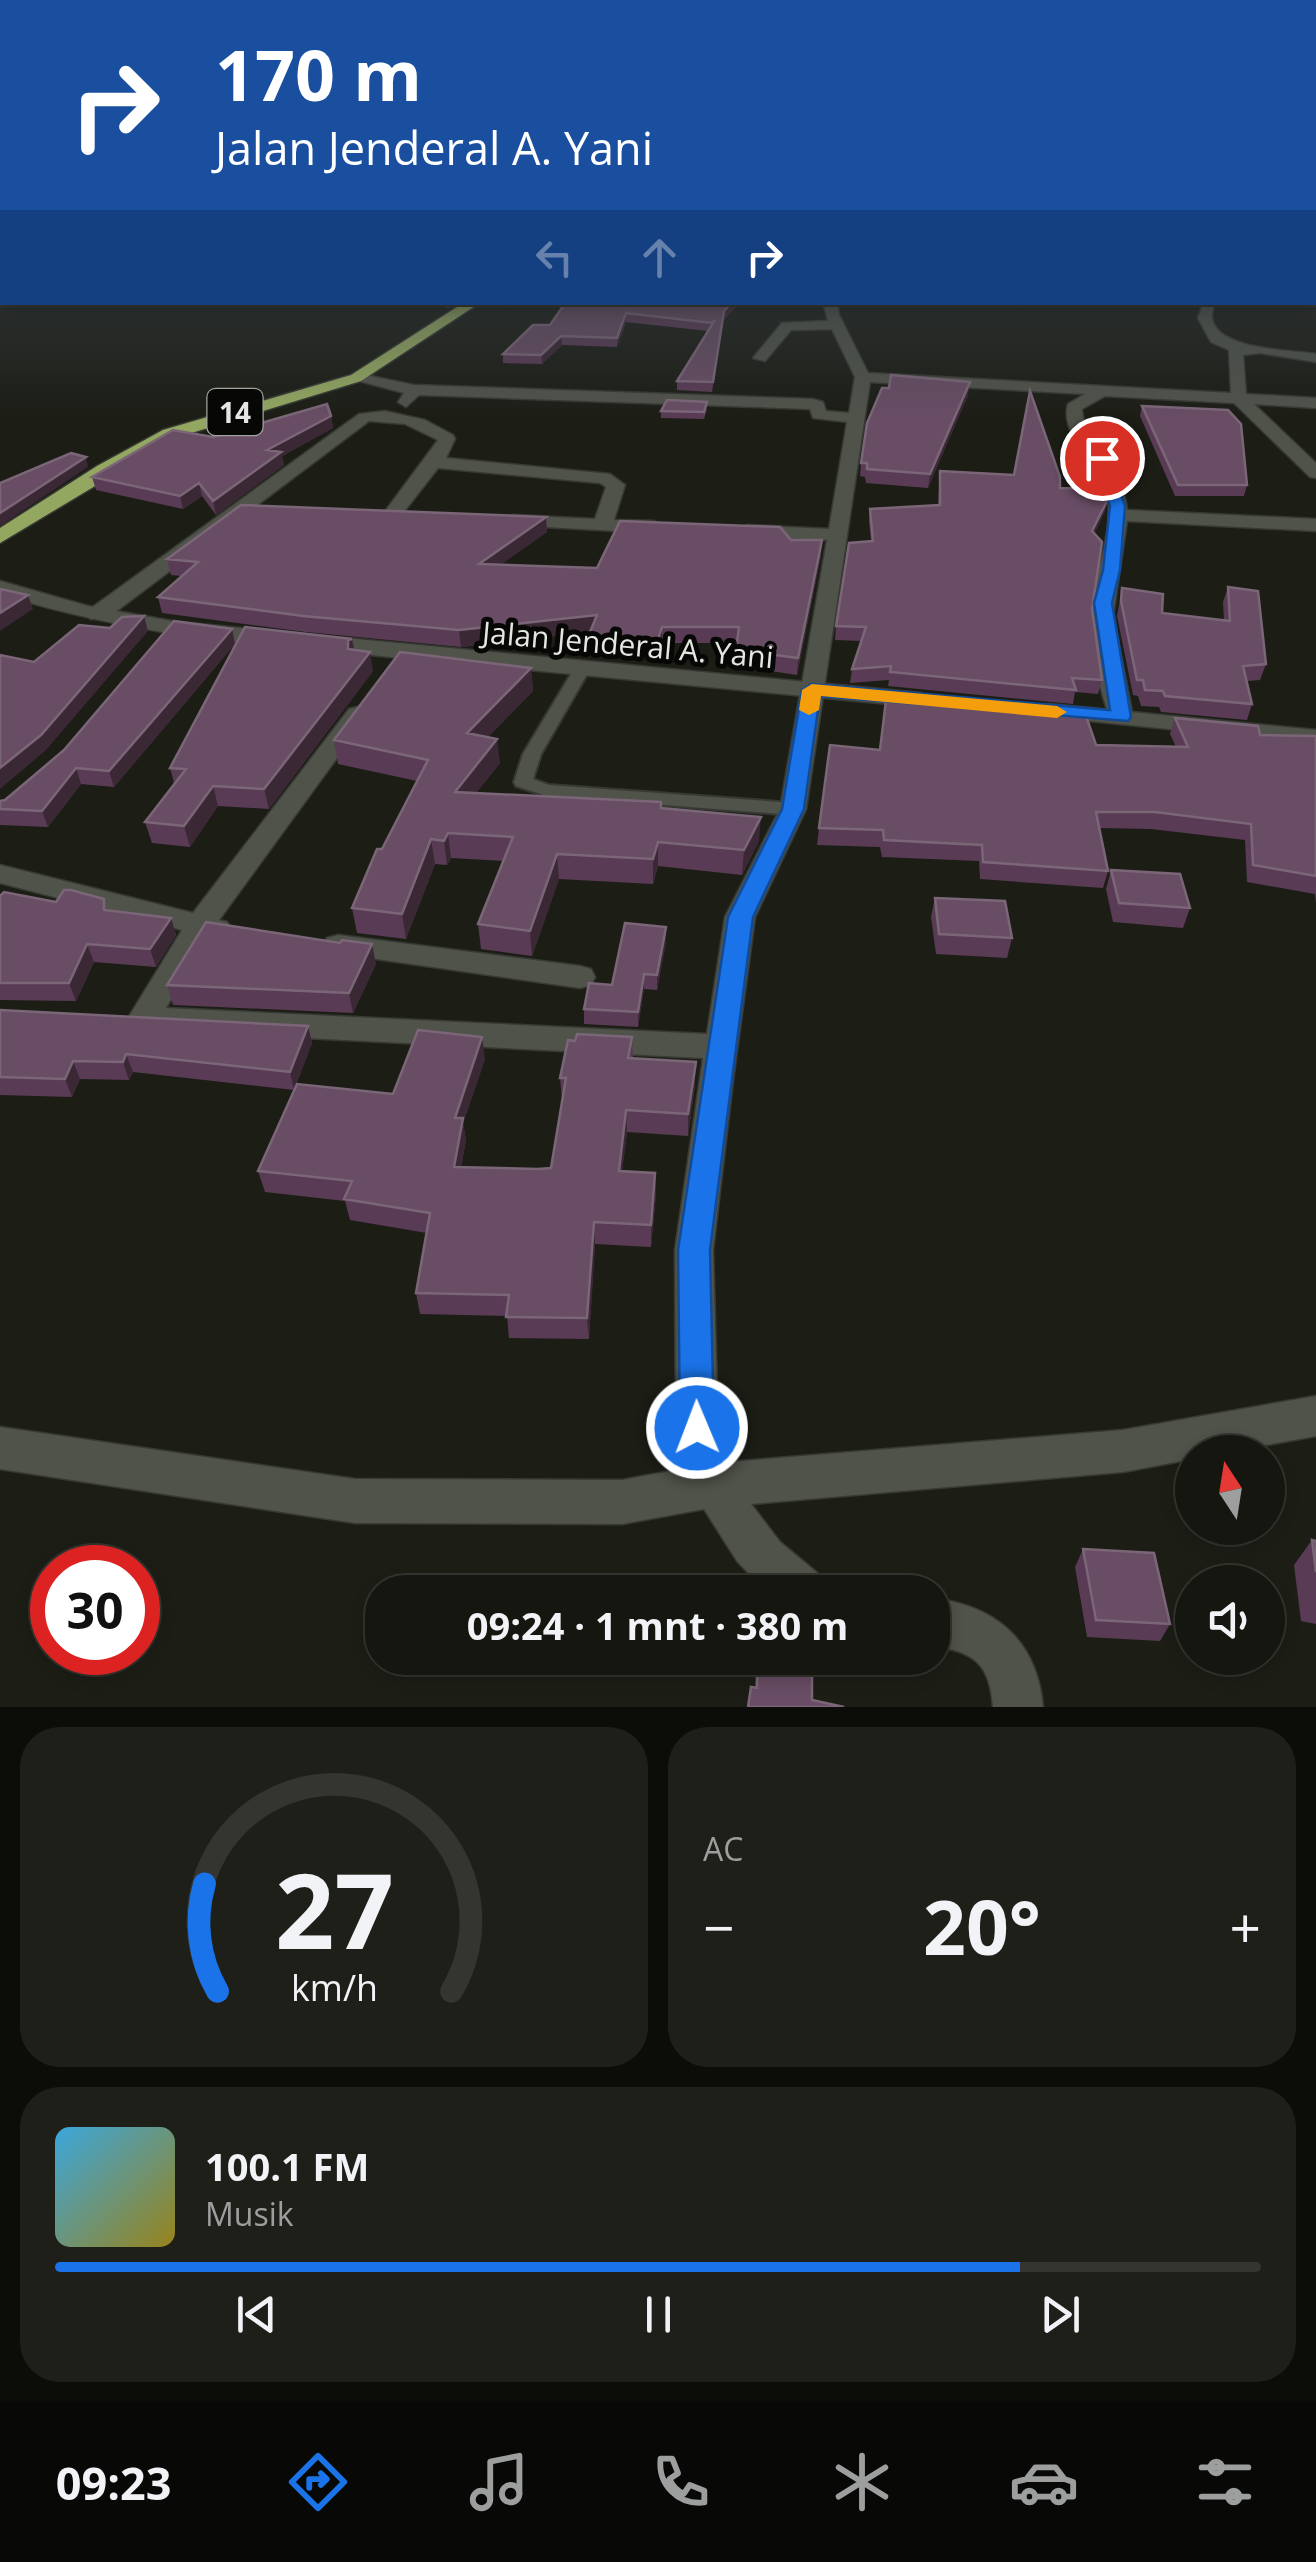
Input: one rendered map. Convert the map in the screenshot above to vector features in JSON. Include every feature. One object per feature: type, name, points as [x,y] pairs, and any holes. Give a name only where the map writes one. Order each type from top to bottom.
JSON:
[{"type":"highway","name":"14","points":[[0,536],[83,481],[170,434],[356,378],[469,305]]},
{"type":"street","points":[[778,1575],[758,1553],[714,1486],[697,1428],[694,1250],[740,917],[793,809],[863,377],[836,324],[831,305]]},
{"type":"street","points":[[1209,305],[1206,318],[1216,339],[1240,349],[1316,358]]},
{"type":"street","points":[[760,358],[787,326],[836,324]]},
{"type":"street","points":[[1240,349],[1235,352],[1239,399],[1316,473]]},
{"type":"street","points":[[863,377],[1316,403]]},
{"type":"street","points":[[356,378],[414,390],[813,404],[817,405],[819,415],[856,418]]},
{"type":"street","points":[[392,418],[414,390]]},
{"type":"street","points":[[1102,390],[1074,406],[1072,414],[1078,430],[1102,458],[1114,488],[1117,514],[1103,603],[1121,717]]},
{"type":"street","points":[[98,614],[364,417],[417,424],[446,439],[433,462],[388,518]]},
{"type":"street","points":[[433,462],[604,478],[616,485],[616,492],[602,524]]},
{"type":"street","points":[[236,510],[274,512]]},
{"type":"street","points":[[1117,514],[1316,524]]},
{"type":"street","points":[[495,521],[674,528]]},
{"type":"street","points":[[724,530],[840,535]]},
{"type":"street","name":"Jalan Jenderal A. Yani","points":[[0,588],[98,614],[169,626],[582,670],[944,702]]},
{"type":"street","points":[[147,654],[169,626]]},
{"type":"street","points":[[403,652],[128,1017],[721,1047]]},
{"type":"street","points":[[1022,709],[1316,737]]},
{"type":"street","points":[[0,874],[200,926],[238,932]]},
{"type":"street","points":[[314,942],[580,977]]},
{"type":"street","points":[[0,1448],[355,1501],[622,1502],[714,1486],[1123,1451],[1316,1416]]},
{"type":"street","points":[[950,1627],[990,1638],[1010,1660],[1018,1707]]},
{"type":"lane","points":[[582,670],[532,754],[523,782],[547,790],[793,809]]},
{"type":"building","points":[[564,305],[729,305],[724,311],[713,382],[677,381],[715,320],[712,323],[626,313],[617,338],[561,336],[541,355],[503,354],[533,325],[550,325]]},
{"type":"building","points":[[891,375],[970,382],[930,474],[867,469],[867,463],[861,463],[867,423],[882,388],[889,388]]},
{"type":"building","points":[[1030,391],[1060,477],[1060,488],[1107,489],[1108,499],[1092,531],[1102,542],[1092,609],[1102,680],[1072,678],[1076,690],[890,672],[891,666],[852,669],[866,627],[836,626],[849,543],[873,541],[870,509],[940,505],[940,471],[1014,475]]},
{"type":"building","points":[[667,400],[707,402],[704,412],[661,411]]},
{"type":"building","points":[[327,404],[331,416],[267,450],[281,452],[213,501],[199,483],[180,496],[92,477],[173,430],[213,437]]},
{"type":"building","points":[[1142,406],[1228,410],[1241,424],[1247,485],[1178,485]]},
{"type":"building","points":[[71,453],[86,457],[0,513],[0,483]]},
{"type":"building","points":[[241,505],[546,517],[479,564],[597,568],[620,521],[780,527],[791,540],[822,540],[798,658],[736,650],[739,627],[662,627],[657,643],[588,637],[597,615],[459,630],[303,616],[158,597],[198,562],[167,559]]},
{"type":"building","points":[[1228,587],[1258,591],[1266,664],[1243,666],[1252,704],[1165,696],[1163,691],[1145,690],[1143,680],[1137,680],[1121,601],[1122,588],[1163,594],[1162,613],[1230,621]]},
{"type":"building","points":[[0,589],[28,595],[0,613]]},
{"type":"building","points":[[144,616],[41,735],[0,768],[0,655],[34,662],[79,625],[110,628],[122,617]]},
{"type":"building","points":[[174,621],[232,629],[109,771],[76,768],[42,811],[0,809],[0,801],[64,750]]},
{"type":"building","points":[[245,627],[352,639],[348,640],[348,649],[370,652],[264,789],[213,786],[184,826],[145,822],[186,769],[170,768]]},
{"type":"building","points":[[400,652],[531,668],[467,733],[497,739],[455,792],[661,802],[661,808],[761,817],[744,850],[658,842],[653,859],[557,854],[530,931],[478,924],[513,837],[448,833],[444,841],[431,839],[402,914],[352,908],[377,849],[382,849],[428,760],[334,740]]},
{"type":"building","points":[[887,692],[1084,710],[1096,745],[1188,747],[1175,718],[1258,726],[1260,735],[1316,736],[1316,876],[1253,865],[1251,824],[1155,812],[1096,812],[1108,871],[983,862],[982,845],[884,840],[883,830],[819,828],[830,745],[880,750]]},
{"type":"building","points":[[1111,870],[1180,874],[1190,908],[1119,903]]},
{"type":"building","points":[[64,890],[104,899],[104,910],[171,918],[150,949],[87,944],[69,983],[0,983],[0,896],[4,892],[56,902]]},
{"type":"building","points":[[935,898],[1005,901],[1012,938],[939,934]]},
{"type":"building","points":[[206,922],[340,943],[342,940],[372,944],[349,993],[167,985]]},
{"type":"building","points":[[625,923],[666,927],[657,975],[644,974],[638,1012],[584,1009],[589,983],[612,985]]},
{"type":"building","points":[[0,1010],[308,1026],[290,1072],[126,1054],[123,1062],[73,1061],[65,1079],[0,1077]]},
{"type":"building","points":[[418,1030],[482,1037],[455,1118],[463,1118],[454,1167],[551,1168],[566,1078],[560,1078],[568,1040],[575,1041],[577,1034],[632,1037],[628,1058],[696,1062],[688,1114],[626,1110],[619,1171],[655,1173],[651,1225],[594,1222],[587,1318],[506,1317],[509,1295],[416,1293],[430,1213],[344,1199],[352,1181],[258,1171],[297,1084],[393,1094]]},
{"type":"building","points":[[1083,1549],[1154,1553],[1170,1624],[1096,1620]]},
{"type":"building","points":[[757,1675],[812,1675],[812,1700],[844,1707],[748,1707],[751,1687],[757,1688]]},
{"type":"slow traffic","points":[[809,710],[812,690],[1057,712]]},
{"type":"route","points":[[697,1428],[694,1250],[740,917],[793,809],[812,690],[1121,717],[1103,603],[1118,506],[1102,458]]}]
